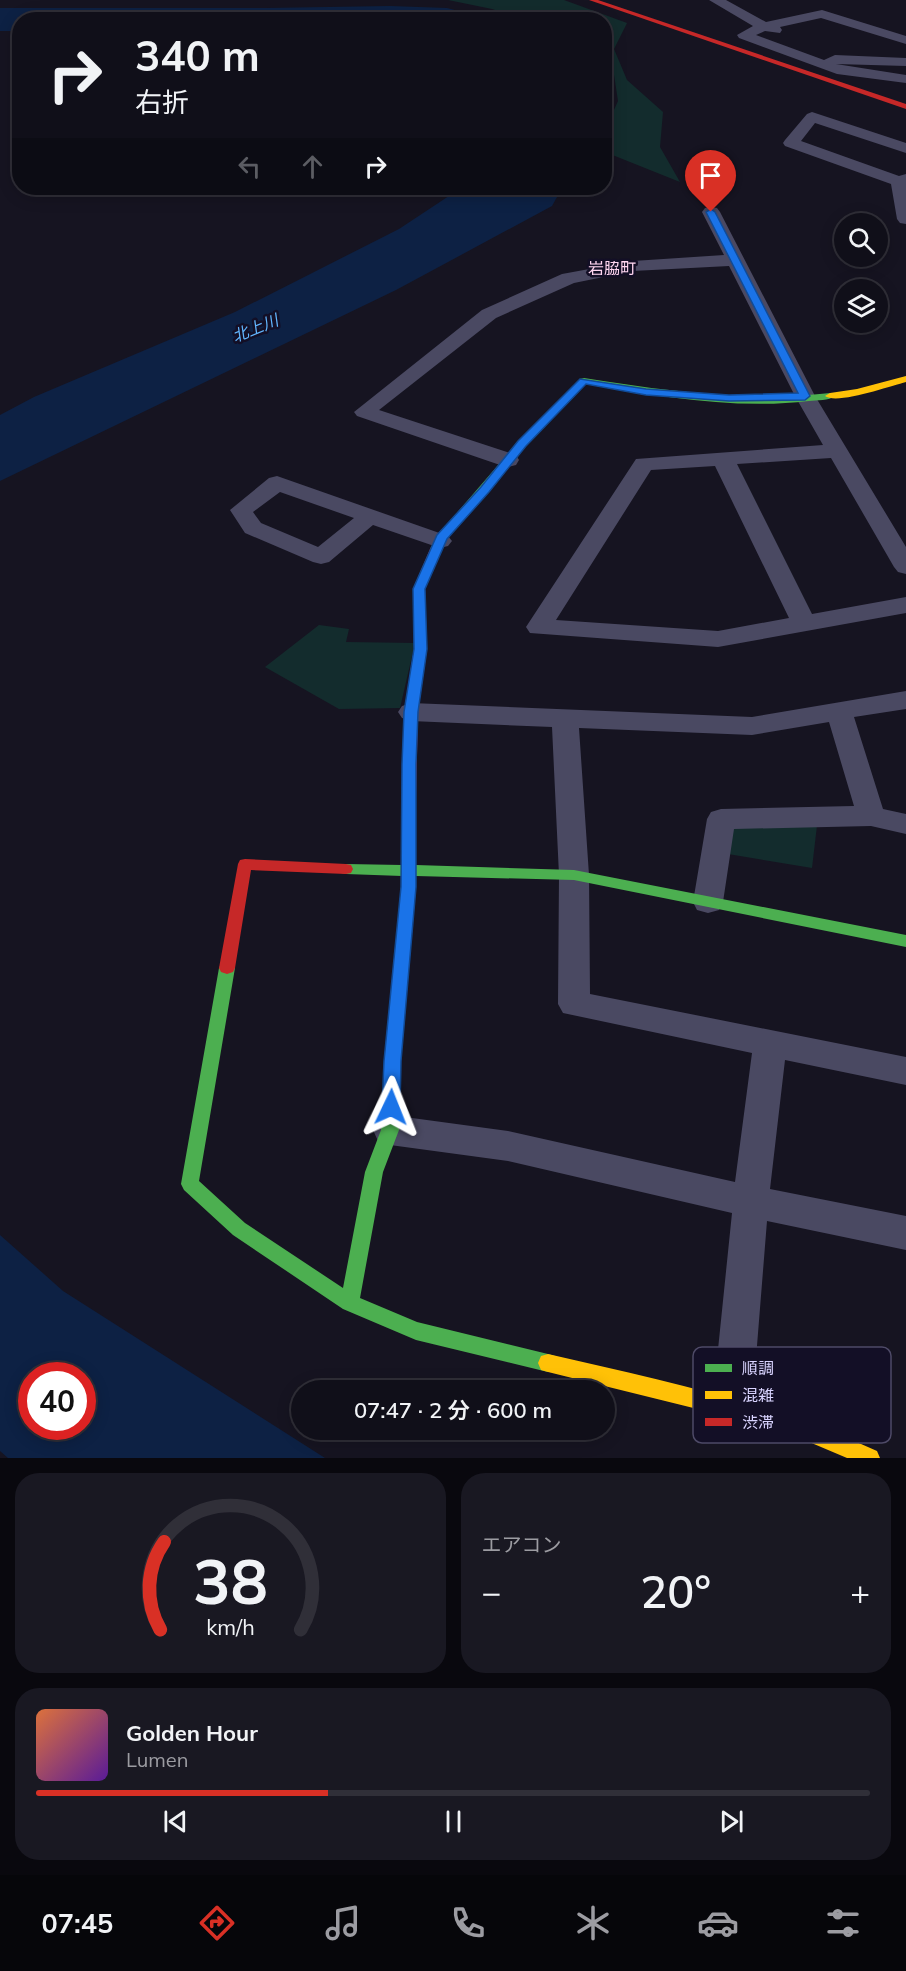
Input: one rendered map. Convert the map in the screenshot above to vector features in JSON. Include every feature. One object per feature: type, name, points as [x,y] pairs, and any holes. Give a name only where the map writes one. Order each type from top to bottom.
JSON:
[{"type":"street","points":[[592,0],[906,107]]},
{"type":"street","points":[[716,0],[764,27],[797,37]]},
{"type":"street","points":[[906,40],[822,14],[764,27],[744,35],[842,71],[906,79]]},
{"type":"street","points":[[830,46],[865,59]]},
{"type":"street","points":[[825,65],[836,59],[906,62]]},
{"type":"street","points":[[906,149],[812,117],[791,143],[904,182],[906,219]]},
{"type":"street","points":[[861,169],[906,149]]},
{"type":"street","points":[[711,212],[805,396],[837,451],[899,543],[906,567]]},
{"type":"street","points":[[508,460],[364,412],[489,314],[569,278],[633,266],[735,260]]},
{"type":"street","points":[[350,1303],[374,1172],[390,1130],[393,1061],[409,887],[411,712],[421,649],[419,589],[440,541],[508,460],[584,381],[646,392],[729,398],[856,392],[906,379]]},
{"type":"street","points":[[837,451],[644,464],[539,627],[718,639],[906,605]]},
{"type":"street","points":[[723,459],[804,624]]},
{"type":"street","points":[[370,516],[321,557],[253,528],[241,510],[277,483],[370,516],[440,541]]},
{"type":"street","points":[[411,712],[752,726],[906,700]]},
{"type":"street","points":[[839,711],[872,816]]},
{"type":"street","points":[[565,718],[574,875],[574,1004],[906,1071]]},
{"type":"street","points":[[708,902],[721,819],[872,816],[906,824]]},
{"type":"street","points":[[693,1398],[416,1331],[350,1303],[239,1229],[190,1184],[245,864],[408,872],[574,875],[906,941]]},
{"type":"street","points":[[738,1347],[751,1201],[770,1043]]},
{"type":"street","points":[[390,1130],[508,1146],[751,1201],[906,1233]]},
{"type":"street","points":[[839,1443],[870,1458]]},
{"type":"green space","points":[[448,0],[564,0],[597,12],[502,12]]},
{"type":"green space","points":[[612,18],[627,23],[614,49],[627,80],[663,112],[660,147],[680,182],[612,155],[612,114],[618,101],[613,68]]},
{"type":"green space","points":[[319,625],[349,629],[346,642],[415,643],[400,708],[339,709],[265,667]]},
{"type":"green space","points":[[818,817],[812,868],[716,852],[721,819]]},
{"type":"water","points":[[390,6],[447,8],[462,12],[12,12],[12,31],[0,31],[0,8]]},
{"type":"water","name":"北上川","points":[[450,195],[558,195],[552,206],[396,290],[0,481],[0,415],[34,397],[235,312],[399,229]]},
{"type":"water","points":[[0,1235],[63,1291],[291,1436],[291,1440],[297,1440],[325,1458],[8,1458],[0,1451]]},
{"type":"traffic: fast","points":[[436,549],[441,538],[522,444],[584,381],[676,395],[738,400],[769,401],[830,396]]},
{"type":"traffic: fast","points":[[350,1303],[374,1172],[390,1130],[393,1061],[409,887],[409,798]]},
{"type":"traffic: fast","points":[[346,869],[574,875],[906,941]]},
{"type":"traffic: fast","points":[[227,968],[190,1184],[239,1229],[350,1303],[416,1331],[548,1363]]},
{"type":"traffic: slow","points":[[830,396],[857,392],[906,379]]},
{"type":"traffic: slow","points":[[548,1363],[693,1397]]},
{"type":"traffic: slow","points":[[837,1443],[870,1458]]},
{"type":"traffic: jam","points":[[592,0],[906,107]]},
{"type":"traffic: jam","points":[[409,798],[411,712],[421,649],[419,589],[436,549]]},
{"type":"traffic: jam","points":[[227,968],[245,864],[346,869]]},
{"type":"district","name":"岩脇町","points":[[612,268]]},
{"type":"route","points":[[391,1107],[409,887],[409,764],[411,712],[421,649],[419,589],[441,538],[522,444],[584,381],[646,392],[729,398],[783,399],[805,396],[711,212]]}]
